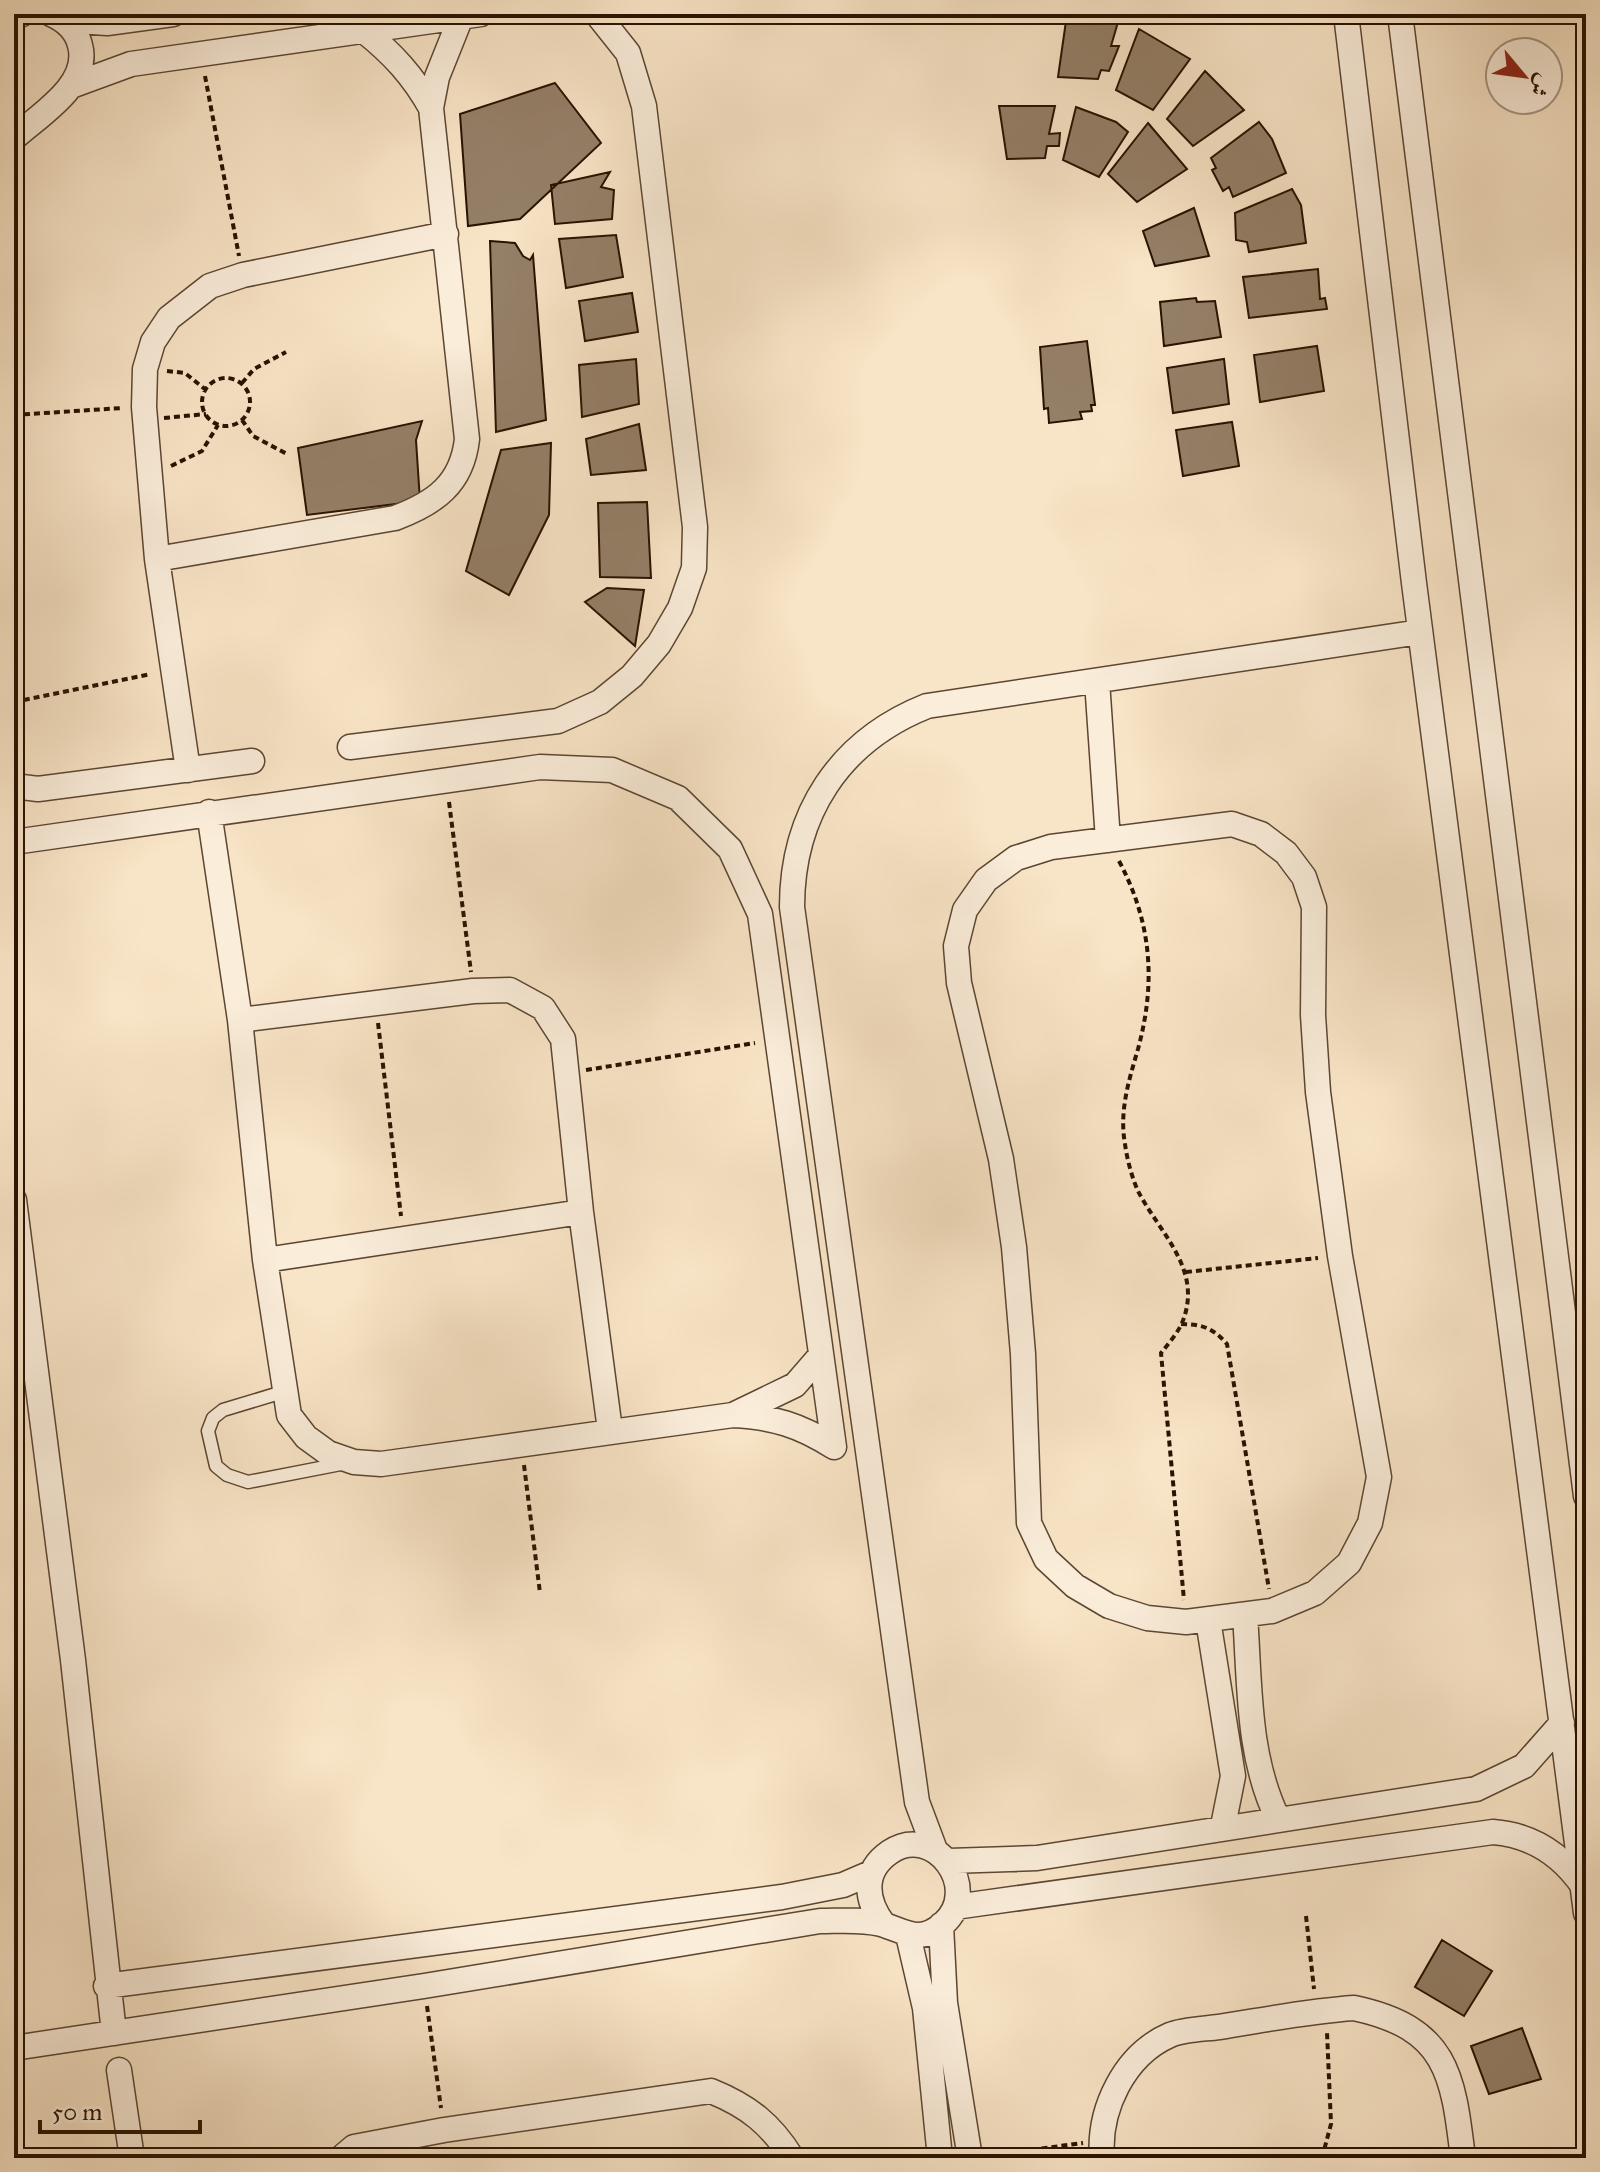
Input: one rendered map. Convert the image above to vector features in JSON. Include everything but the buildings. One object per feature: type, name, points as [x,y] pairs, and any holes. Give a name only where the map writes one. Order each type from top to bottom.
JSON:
[{"type":"street","points":[[14,18],[22,14]]},
{"type":"street","points":[[55,16],[107,23],[173,14]]},
{"type":"street","points":[[350,747],[558,721],[600,702],[632,676],[659,644],[680,608],[694,568],[695,527],[644,106],[628,53],[597,14]]},
{"type":"street","points":[[1346,14],[1420,632],[1586,1913]]},
{"type":"street","points":[[1400,14],[1586,1496]]},
{"type":"street","points":[[14,138],[71,86],[78,75],[82,50],[78,38],[55,16]]},
{"type":"street","points":[[71,86],[114,68],[471,16]]},
{"type":"street","points":[[157,559],[395,518],[430,502],[455,480],[465,460],[467,439],[431,108],[437,77],[471,16]]},
{"type":"street","points":[[364,31],[391,53],[414,78],[431,108]]},
{"type":"street","points":[[188,770],[157,559],[150,476],[145,369],[153,342],[169,318],[210,286],[243,275],[446,234]]},
{"type":"street","points":[[940,2158],[938,2029],[948,1916],[958,1891],[917,1802],[913,1777],[792,907],[795,860],[808,815],[832,774],[885,726],[927,706],[1420,632]]},
{"type":"street","points":[[1097,681],[1108,840]]},
{"type":"street","points":[[14,786],[38,789],[252,761]]},
{"type":"street","points":[[14,842],[209,812],[540,767],[612,770],[678,798],[730,849],[760,914],[834,1447],[804,1427],[769,1417],[733,1415],[381,1464],[354,1462],[328,1453],[306,1437],[289,1415],[265,1260],[240,1020],[209,812]]},
{"type":"street","points":[[1232,824],[1261,834],[1286,853],[1304,877],[1314,907],[1313,1015],[1318,1092],[1340,1256],[1379,1477],[1370,1523],[1349,1563],[1315,1593],[1272,1611],[1197,1621],[1134,1614],[1109,1606],[1075,1586],[1046,1559],[1029,1523],[1023,1354],[1014,1247],[1001,1159],[959,983],[956,946],[965,910],[986,880],[1016,858],[1051,847],[1232,824]]},
{"type":"street","points":[[240,1020],[473,991],[510,990],[543,1008],[563,1039],[569,1073],[581,1212],[610,1430]]},
{"type":"street","points":[[14,1200],[73,1660],[106,1986],[114,2033]]},
{"type":"street","points":[[265,1260],[581,1212]]},
{"type":"street","points":[[733,1415],[795,1385],[821,1355]]},
{"type":"street","points":[[1245,1615],[1256,1756],[1267,1796],[1278,1819]]},
{"type":"street","points":[[1197,1621],[1233,1776],[1223,1826]]},
{"type":"street","points":[[884,1925],[872,1910],[868,1892],[871,1873],[880,1858],[897,1847],[916,1844],[942,1856],[1037,1858],[1493,1783],[1539,1754],[1562,1723]]},
{"type":"street","points":[[14,2048],[424,1986],[820,1921],[884,1925],[908,1935],[925,1934],[948,1916],[1493,1832],[1521,1837],[1549,1850],[1583,1886]]},
{"type":"street","points":[[106,1986],[798,1895],[843,1885],[871,1873]]},
{"type":"street","points":[[908,1935],[938,2029],[970,2158]]},
{"type":"street","points":[[1102,2149],[1107,2108],[1121,2078],[1143,2053],[1171,2035],[1354,2008],[1381,2014],[1406,2026],[1427,2043],[1444,2065],[1455,2090],[1463,2158]]},
{"type":"street","points":[[119,2070],[132,2158]]},
{"type":"street","points":[[341,2158],[354,2147],[444,2130],[711,2091],[736,2101],[759,2116],[778,2135],[792,2158]]},
{"type":"lane","points":[[286,1391],[223,1410],[213,1418],[208,1431],[216,1466],[227,1475],[248,1482],[354,1462]]},
{"type":"path","points":[[201,54],[243,275]]},
{"type":"path","points":[[242,383],[261,364],[286,352]]},
{"type":"path","points":[[145,369],[185,373],[206,390]]},
{"type":"path","points":[[226,378],[242,383],[250,397],[250,406],[242,420],[226,426],[218,425],[203,407],[206,390],[211,383],[226,378]]},
{"type":"path","points":[[14,415],[206,414]]},
{"type":"path","points":[[242,420],[253,436],[287,454]]},
{"type":"path","points":[[150,476],[202,451],[218,425]]},
{"type":"path","points":[[14,702],[173,669]]},
{"type":"path","points":[[447,780],[473,991]]},
{"type":"path","points":[[1108,840],[1132,885],[1148,938],[1151,993],[1125,1094],[1124,1142],[1137,1189],[1177,1250],[1186,1272],[1187,1298],[1181,1324],[1161,1353],[1197,1621]]},
{"type":"path","points":[[376,1003],[404,1239]]},
{"type":"path","points":[[569,1073],[778,1040]]},
{"type":"path","points":[[1186,1272],[1340,1256]]},
{"type":"path","points":[[1181,1324],[1199,1324],[1215,1331],[1227,1344],[1272,1611]]},
{"type":"path","points":[[522,1443],[540,1593]]},
{"type":"path","points":[[1306,1916],[1321,2011],[1331,2124],[1322,2158]]},
{"type":"path","points":[[424,1986],[444,2130]]},
{"type":"path","points":[[970,2158],[1102,2149]]},
{"type":"path","points":[[1185,2158],[1212,2153],[1238,2158]]}]
